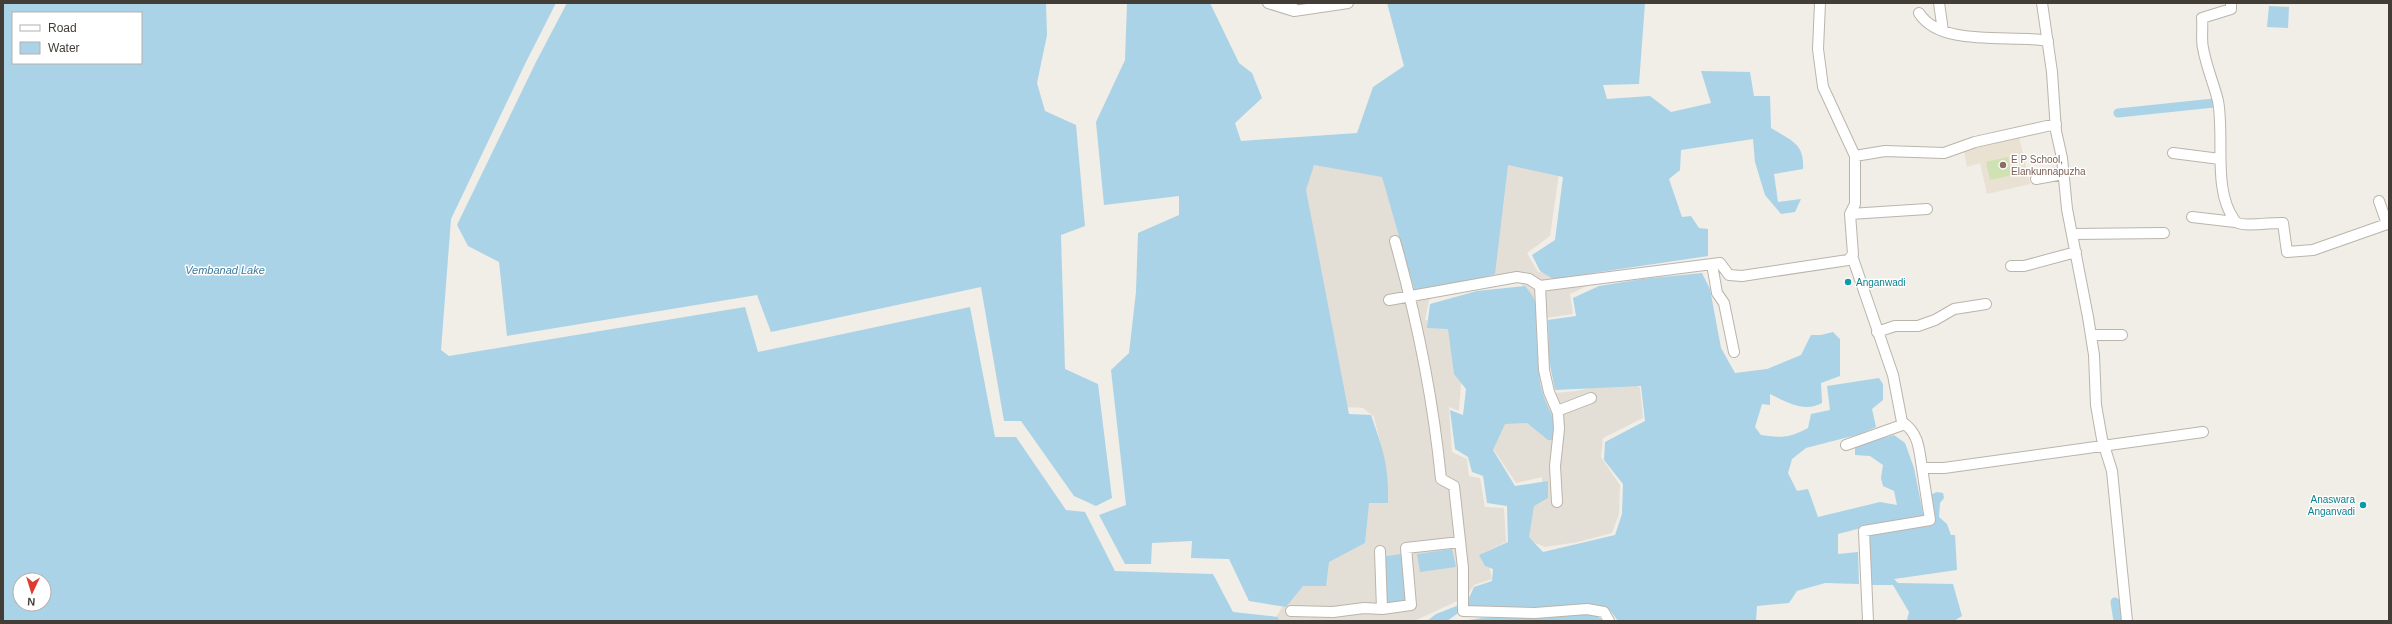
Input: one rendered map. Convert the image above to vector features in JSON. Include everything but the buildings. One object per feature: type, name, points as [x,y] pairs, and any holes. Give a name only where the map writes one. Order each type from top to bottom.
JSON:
[{"type":"street","points":[[1268,3],[1292,7],[1348,3]]},
{"type":"street","points":[[1820,3],[1818,49],[1823,87],[1855,156],[1855,204],[1850,214],[1852,256],[1893,375],[1902,422],[1911,428],[1918,439],[1930,520],[1864,531],[1868,621]]},
{"type":"street","points":[[1939,3],[1943,31]]},
{"type":"street","points":[[2042,3],[2048,41],[2056,124],[2067,209],[2073,234],[2091,335],[2096,406],[2102,439],[2106,446],[2112,471],[2127,621]]},
{"type":"street","points":[[2231,3],[2231,9],[2202,18],[2203,48],[2218,102],[2221,140],[2220,159],[2226,202],[2235,222]]},
{"type":"street","points":[[1919,13],[1924,20],[1950,35],[2048,41]]},
{"type":"street","points":[[1855,156],[1885,151],[1944,154],[1975,142],[2056,124]]},
{"type":"street","points":[[2173,153],[2220,159]]},
{"type":"street","points":[[2036,179],[2063,174]]},
{"type":"street","points":[[2192,217],[2235,222],[2242,225],[2283,223],[2287,252],[2313,250],[2388,224],[2379,201]]},
{"type":"street","points":[[1850,214],[1927,208]]},
{"type":"street","points":[[2073,234],[2164,233]]},
{"type":"street","points":[[1396,241],[1411,296],[1434,415],[1441,479],[1454,486],[1463,568],[1463,611],[1535,612],[1587,610],[1604,612],[1609,621]]},
{"type":"street","points":[[2011,266],[2031,264],[2076,252]]},
{"type":"street","points":[[1389,300],[1517,277],[1529,278],[1540,286],[1720,263],[1729,275],[1742,276],[1848,260],[1852,256]]},
{"type":"street","points":[[1712,264],[1717,293],[1724,303],[1734,352]]},
{"type":"street","points":[[1540,286],[1544,370],[1557,411],[1559,429],[1555,466],[1556,502]]},
{"type":"street","points":[[1877,332],[1896,326],[1918,326],[1935,320],[1954,309],[1986,304]]},
{"type":"street","points":[[2091,335],[2122,335]]},
{"type":"street","points":[[1557,411],[1591,398]]},
{"type":"street","points":[[1846,444],[1905,424]]},
{"type":"street","points":[[1922,468],[1944,468],[2203,432]]},
{"type":"street","points":[[1291,611],[1333,612],[1364,608],[1382,609],[1411,605],[1406,548],[1460,542]]},
{"type":"street","points":[[1380,551],[1382,609]]},
{"type":"shaded area","name":"E P School, Elankunnapuzha","points":[[2019,137],[2030,184],[1987,194],[1980,163],[1967,167],[1964,151]]},
{"type":"shaded area","points":[[1319,159],[1505,162],[1559,173],[1550,236],[1527,253],[1538,272],[1552,273],[1594,267],[1596,282],[1570,294],[1573,314],[1545,318],[1546,360],[1554,393],[1576,391],[1630,380],[1640,388],[1643,418],[1603,438],[1601,457],[1620,485],[1619,514],[1612,533],[1578,542],[1545,547],[1533,542],[1525,534],[1524,512],[1542,494],[1542,477],[1516,483],[1492,447],[1499,424],[1538,391],[1530,293],[1520,283],[1496,284],[1440,294],[1429,300],[1425,320],[1455,323],[1462,372],[1459,411],[1449,407],[1452,452],[1467,459],[1469,476],[1480,478],[1485,507],[1504,508],[1506,542],[1483,553],[1488,561],[1492,579],[1474,585],[1466,597],[1414,621],[1274,621],[1289,595],[1362,498],[1383,486],[1380,442],[1374,417],[1363,408],[1345,407],[1302,189],[1305,167]]},
{"type":"green space","name":"E P School, Elankunnapuzha","points":[[2008,157],[2012,175],[1990,180],[1986,162]]},
{"type":"water","name":"Vembanad Lake","points":[[3,3],[556,3],[451,219],[441,350],[449,356],[745,307],[758,352],[970,307],[995,437],[1016,437],[1066,510],[1085,512],[1115,571],[1213,574],[1233,612],[1278,617],[1279,621],[3,621]]},
{"type":"water","points":[[567,3],[1046,3],[1047,35],[1037,83],[1045,111],[1076,125],[1085,226],[1061,235],[1065,369],[1098,384],[1112,498],[1096,506],[1074,496],[1021,421],[1004,421],[981,287],[771,332],[757,295],[507,336],[499,262],[468,246],[457,225],[536,62]]},
{"type":"water","points":[[1127,3],[1210,3],[1239,63],[1252,73],[1262,98],[1235,123],[1241,141],[1357,133],[1373,87],[1404,66],[1387,3],[1645,3],[1639,84],[1603,85],[1607,99],[1650,96],[1671,112],[1711,103],[1701,71],[1750,72],[1754,96],[1770,96],[1771,128],[1795,143],[1802,153],[1803,169],[1774,174],[1778,202],[1801,199],[1795,212],[1781,214],[1765,195],[1755,162],[1753,139],[1681,150],[1680,170],[1669,179],[1682,217],[1691,216],[1699,228],[1708,229],[1708,256],[1553,279],[1540,271],[1532,255],[1555,240],[1563,177],[1508,165],[1495,274],[1416,295],[1382,177],[1314,165],[1306,190],[1349,414],[1371,415],[1379,438],[1386,468],[1388,503],[1369,503],[1365,543],[1329,562],[1326,586],[1303,586],[1286,607],[1249,601],[1229,559],[1191,558],[1192,541],[1152,543],[1151,564],[1125,564],[1099,515],[1126,505],[1111,370],[1129,353],[1136,292],[1138,233],[1179,215],[1179,196],[1104,205],[1096,122],[1125,60]]},
{"type":"water","points":[[2269,6],[2289,7],[2288,28],[2267,27]]},
{"type":"water","points":[[1702,273],[1710,289],[1721,348],[1735,373],[1767,369],[1801,355],[1811,335],[1821,335],[1833,332],[1840,339],[1840,376],[1821,383],[1822,403],[1815,406],[1802,407],[1770,394],[1770,405],[1762,404],[1755,427],[1761,435],[1774,437],[1785,436],[1796,434],[1808,428],[1811,414],[1830,410],[1827,386],[1879,378],[1883,384],[1883,400],[1872,409],[1876,427],[1860,434],[1806,448],[1792,459],[1788,473],[1797,491],[1808,489],[1818,517],[1880,502],[1897,505],[1894,491],[1883,486],[1881,478],[1883,465],[1870,456],[1855,455],[1855,446],[1894,435],[1905,443],[1914,468],[1924,518],[1884,522],[1838,534],[1838,554],[1858,552],[1859,584],[1825,583],[1797,591],[1789,603],[1757,606],[1756,621],[1618,621],[1609,609],[1596,606],[1469,610],[1469,598],[1474,587],[1492,581],[1493,569],[1485,566],[1479,555],[1508,542],[1507,506],[1487,503],[1483,476],[1472,472],[1468,457],[1455,449],[1450,410],[1463,415],[1466,389],[1454,374],[1448,329],[1427,328],[1430,304],[1477,291],[1525,286],[1534,299],[1538,318],[1540,380],[1544,398],[1555,425],[1557,440],[1548,440],[1527,423],[1505,424],[1493,450],[1515,486],[1548,481],[1548,498],[1534,506],[1529,537],[1543,552],[1615,535],[1622,514],[1623,484],[1604,460],[1605,442],[1645,421],[1641,386],[1555,390],[1549,360],[1548,320],[1576,316],[1573,298],[1599,286],[1642,279]]},
{"type":"water","points":[[1937,492],[1943,493],[1944,498],[1940,503],[1939,517],[1947,524],[1951,535],[1955,535],[1957,570],[1894,579],[1898,583],[1953,584],[1962,616],[1954,621],[1902,621],[1907,620],[1909,612],[1893,585],[1868,585],[1866,534],[1929,526],[1933,522],[1928,496]]},
{"type":"water","points":[[1452,549],[1456,567],[1420,572],[1417,554]]},
{"type":"water","points":[[1401,554],[1408,602],[1388,605],[1380,557]]},
{"type":"water","points":[[1459,605],[1461,611],[1447,621],[1427,621],[1436,614]]},
{"type":"water","points":[[1596,615],[1603,621],[1462,621],[1482,618]]},
{"type":"waterway","points":[[2118,113],[2214,103]]},
{"type":"waterway","points":[[2115,602],[2118,621]]},
{"type":"place","name":"E P School, Elankunnapuzha","points":[[2003,165]]},
{"type":"place","name":"Anganwadi","points":[[1848,282]]},
{"type":"place","name":"Anaswara Anganvadi","points":[[2363,505]]}]
